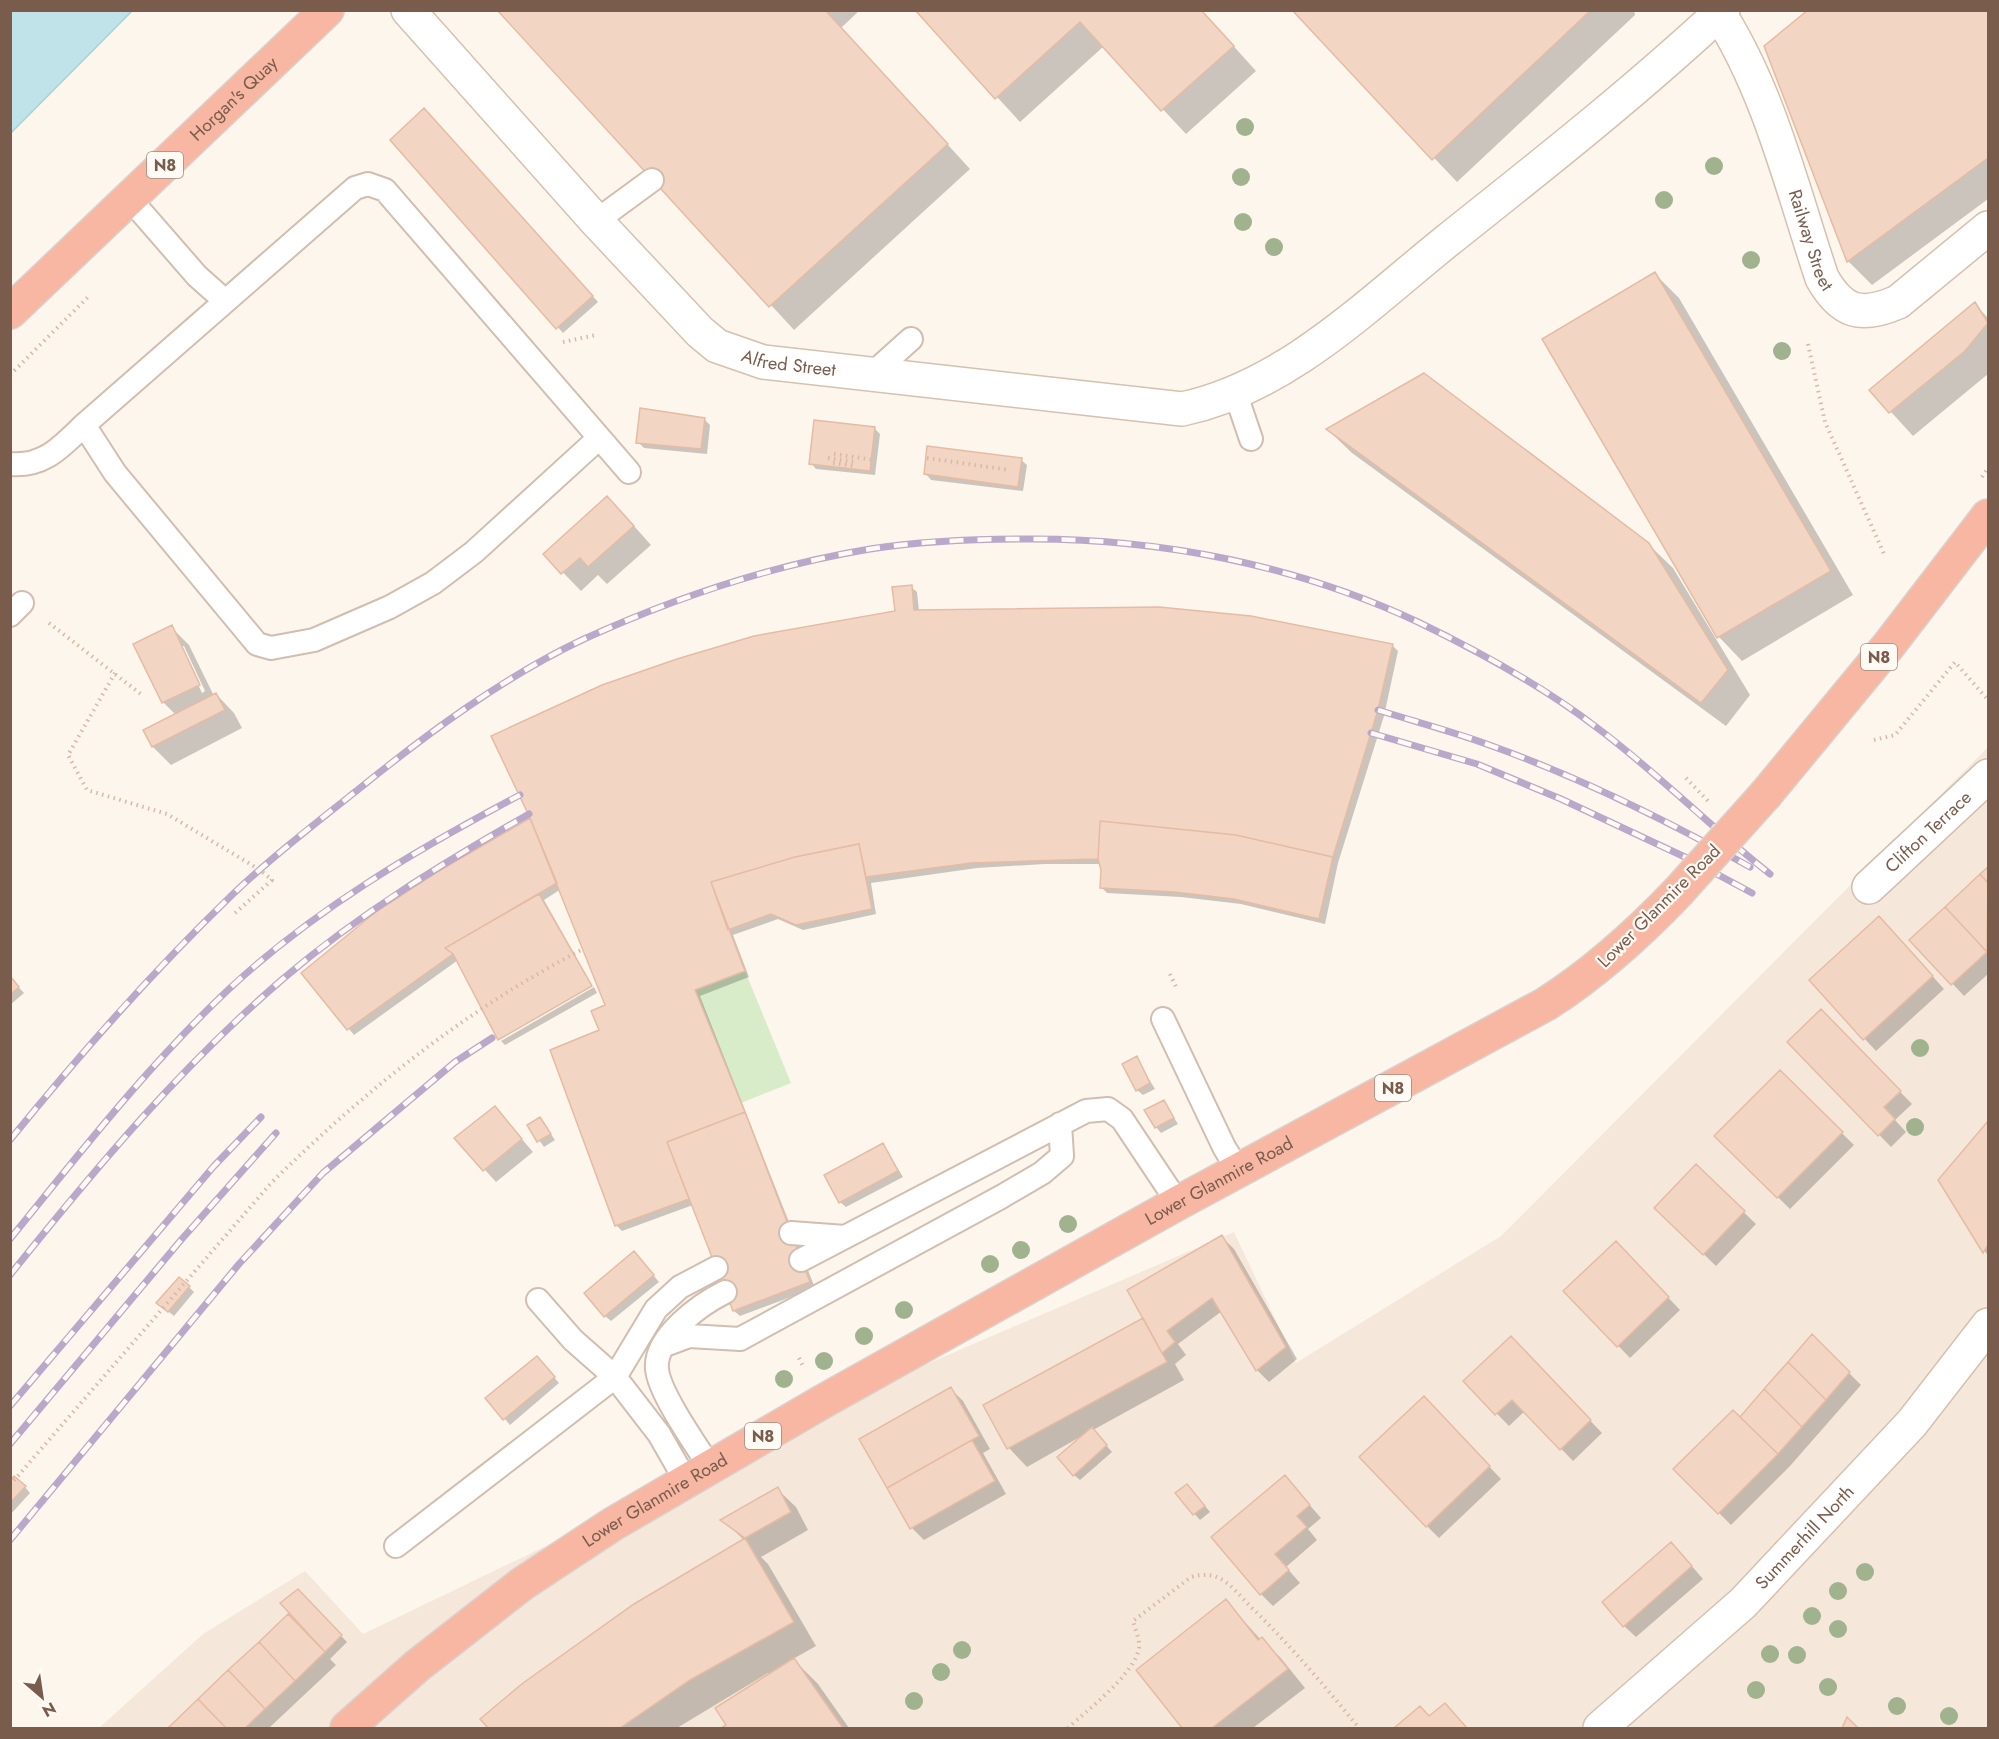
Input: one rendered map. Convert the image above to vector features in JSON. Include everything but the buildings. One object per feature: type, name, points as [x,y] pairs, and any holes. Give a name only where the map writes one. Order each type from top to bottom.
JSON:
[{"type":"highway","name":"Horgan's Quay","points":[[10,312],[327,10]]},
{"type":"highway","name":"Lower Glanmire Road","points":[[347,1728],[417,1666],[522,1584],[613,1524],[1178,1203],[1546,1004],[1585,980],[1610,959],[1678,892],[1766,794],[1889,645],[1989,516]]},
{"type":"street","name":"Alfred Street","points":[[408,10],[596,221],[700,332],[717,345],[763,362],[1182,409],[1235,392],[1305,354],[1529,176],[1720,12]]},
{"type":"street","name":"Railway Street","points":[[1720,12],[1763,101],[1821,278],[1833,297],[1848,309],[1860,311],[1891,305],[1989,228]]},
{"type":"street","name":"Clifton Terrace","points":[[1869,887],[1989,776]]},
{"type":"street","name":"Summerhill North","points":[[1600,1728],[1743,1602],[1912,1423],[1989,1325]]},
{"type":"lane","points":[[596,221],[652,180]]},
{"type":"lane","points":[[10,464],[31,464],[51,457],[224,300],[355,188],[368,184],[385,190],[598,439],[629,472]]},
{"type":"lane","points":[[130,199],[197,276],[224,300]]},
{"type":"lane","points":[[872,374],[911,339]]},
{"type":"lane","points":[[1235,392],[1251,439]]},
{"type":"lane","points":[[84,425],[115,473],[232,615],[257,644],[272,648],[314,640],[390,607],[433,583],[474,552],[598,439]]},
{"type":"lane","points":[[1163,1019],[1224,1148],[1239,1172]]},
{"type":"lane","points":[[801,1260],[1086,1111],[1108,1109],[1133,1132],[1178,1203]]},
{"type":"lane","points":[[665,1345],[689,1336],[740,1339],[1001,1197],[1042,1173],[1062,1156],[1060,1124]]},
{"type":"lane","points":[[791,1233],[845,1237]]},
{"type":"lane","points":[[396,1546],[615,1377],[638,1334],[656,1309],[680,1287],[716,1268]]},
{"type":"lane","points":[[698,1474],[657,1369],[658,1357],[686,1317],[704,1303],[725,1292]]},
{"type":"lane","points":[[538,1300],[573,1340],[615,1377],[659,1434],[698,1474]]},
{"type":"path","points":[[10,375],[94,291]]},
{"type":"path","points":[[560,343],[596,335]]},
{"type":"path","points":[[1808,344],[1825,422],[1885,556]]},
{"type":"path","points":[[834,454],[874,460]]},
{"type":"path","points":[[828,458],[855,464],[832,463]]},
{"type":"path","points":[[927,458],[1009,470]]},
{"type":"path","points":[[16,609],[115,673],[142,694]]},
{"type":"path","points":[[1874,740],[1896,735],[1955,662],[1989,700]]},
{"type":"path","points":[[115,673],[68,755],[87,790],[167,814],[260,870],[272,880],[235,913]]},
{"type":"path","points":[[1686,778],[1716,807]]},
{"type":"path","points":[[10,1485],[272,1182],[318,1137],[417,1053],[523,982],[583,949]]},
{"type":"path","points":[[1068,1728],[1118,1681],[1130,1665],[1139,1649],[1132,1621],[1191,1577],[1203,1575],[1215,1576],[1228,1585],[1272,1627],[1302,1658],[1359,1728]]},
{"type":"shaded area","points":[[1988,747],[1988,1728],[99,1728],[203,1634],[305,1571],[363,1634],[899,1376],[1234,1232],[1296,1363],[1501,1236]]},
{"type":"green space","points":[[745,971],[791,1083],[741,1103],[695,990]]},
{"type":"water","points":[[10,11],[132,11],[11,133]]},
{"type":"railway","points":[[10,1140],[118,1014],[233,894],[279,853],[413,747],[496,688],[584,639],[688,597],[797,564],[889,546],[986,539],[1076,540],[1126,544],[1177,550],[1276,570],[1372,602],[1418,622],[1487,657],[1554,697],[1619,744],[1770,874]]},
{"type":"railway","points":[[1378,710],[1525,758],[1656,817],[1750,867]]},
{"type":"railway","points":[[1371,733],[1477,764],[1561,799],[1687,858],[1752,893]]},
{"type":"railway","points":[[10,1239],[170,1048],[229,989],[262,960],[331,907],[405,859],[520,795]]},
{"type":"railway","points":[[10,1275],[106,1158],[174,1083],[284,978],[342,932],[402,890],[529,814]]},
{"type":"railway","points":[[10,1540],[239,1264],[323,1173],[455,1062],[492,1038]]},
{"type":"railway","points":[[10,1406],[214,1166],[261,1117]]},
{"type":"railway","points":[[10,1444],[181,1240],[276,1133]]}]
